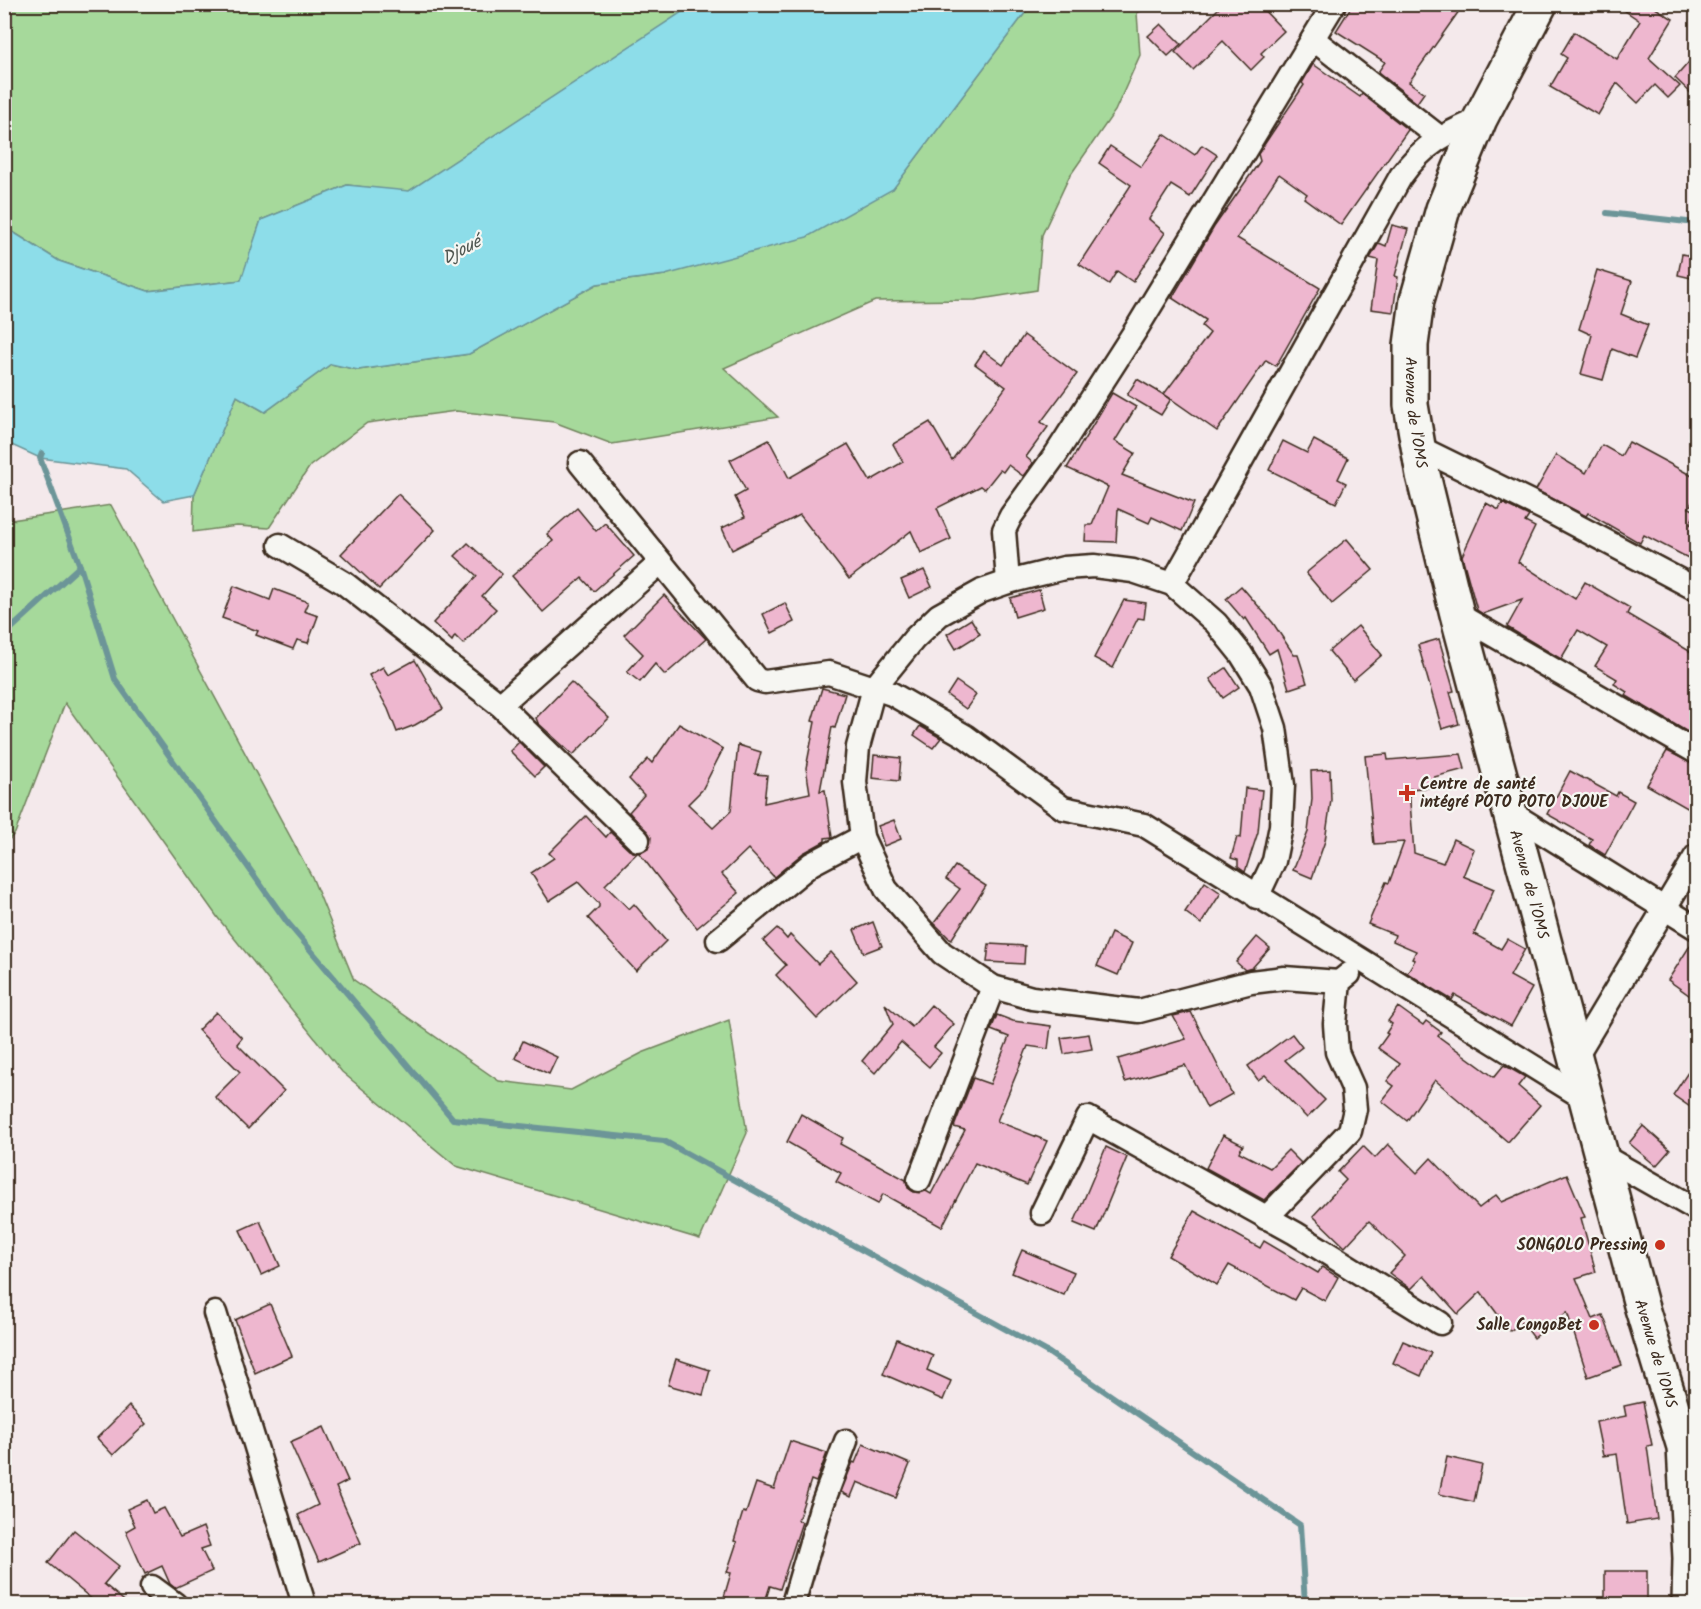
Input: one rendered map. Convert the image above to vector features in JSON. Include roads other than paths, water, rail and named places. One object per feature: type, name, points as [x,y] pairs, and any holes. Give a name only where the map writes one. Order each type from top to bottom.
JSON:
[{"type":"street","points":[[1008,582],[1004,530],[1011,516],[1056,454],[1137,328],[1334,4]]},
{"type":"street","name":"Avenue de l'OMS","points":[[1540,4],[1480,119],[1443,209],[1418,300],[1411,345],[1411,405],[1418,447],[1457,614],[1641,1305],[1690,1455],[1689,1605]]},
{"type":"street","points":[[1313,39],[1439,137]]},
{"type":"street","points":[[1172,584],[1401,176],[1416,156],[1439,137],[1480,119]]},
{"type":"street","points":[[1418,447],[1547,510],[1696,590]]},
{"type":"street","points":[[580,463],[757,680],[765,682],[830,673],[874,688],[926,711],[1064,808],[1144,825],[1587,1100]]},
{"type":"street","points":[[280,545],[344,583],[500,705],[638,840]]},
{"type":"street","points":[[500,705],[660,563]]},
{"type":"street","points":[[1257,897],[1274,861],[1281,826],[1282,785],[1275,728],[1261,686],[1241,654],[1216,623],[1172,584],[1133,571],[1094,566],[1064,568],[982,591],[939,615],[914,639],[874,688],[858,747],[856,770],[862,837],[886,890],[942,953],[993,987],[1032,998],[1139,1011],[1251,982],[1284,978],[1339,982]]},
{"type":"street","points":[[1457,614],[1696,752]]},
{"type":"street","points":[[1511,813],[1696,928]]},
{"type":"street","points":[[718,940],[811,864],[862,837]]},
{"type":"street","points":[[1576,1056],[1666,910],[1696,856]]},
{"type":"street","points":[[1266,1218],[1350,1131],[1355,1109],[1353,1088],[1337,1052],[1335,1024],[1339,982],[1364,960]]},
{"type":"street","points":[[919,1180],[993,987]]},
{"type":"street","points":[[1042,1213],[1088,1118],[1295,1233],[1440,1323]]},
{"type":"street","points":[[1601,1155],[1696,1209]]},
{"type":"street","points":[[215,1313],[304,1605]]},
{"type":"street","points":[[793,1605],[821,1508],[846,1441]]},
{"type":"street","points":[[152,1587],[175,1605]]},
{"type":"water","name":"Djoué","points":[[694,4],[1031,5],[893,189],[807,237],[665,275],[597,284],[469,354],[358,370],[331,364],[265,412],[237,396],[194,495],[163,501],[126,469],[40,458],[5,442],[5,227],[59,261],[148,291],[241,280],[261,220],[347,185],[409,191]]},
{"type":"waterway","points":[[1607,213],[1696,223]]},
{"type":"waterway","points":[[42,453],[40,458],[80,566],[115,679],[287,922],[453,1119],[664,1141],[1049,1353],[1300,1525],[1305,1604]]},
{"type":"waterway","points":[[4,635],[80,566]]},
{"type":"place","name":"Centre de santé intégré POTO POTO DJOUE","points":[[1407,793]]},
{"type":"place","name":"SONGOLO Pressing","points":[[1660,1245]]},
{"type":"place","name":"Salle CongoBet","points":[[1594,1325]]}]
